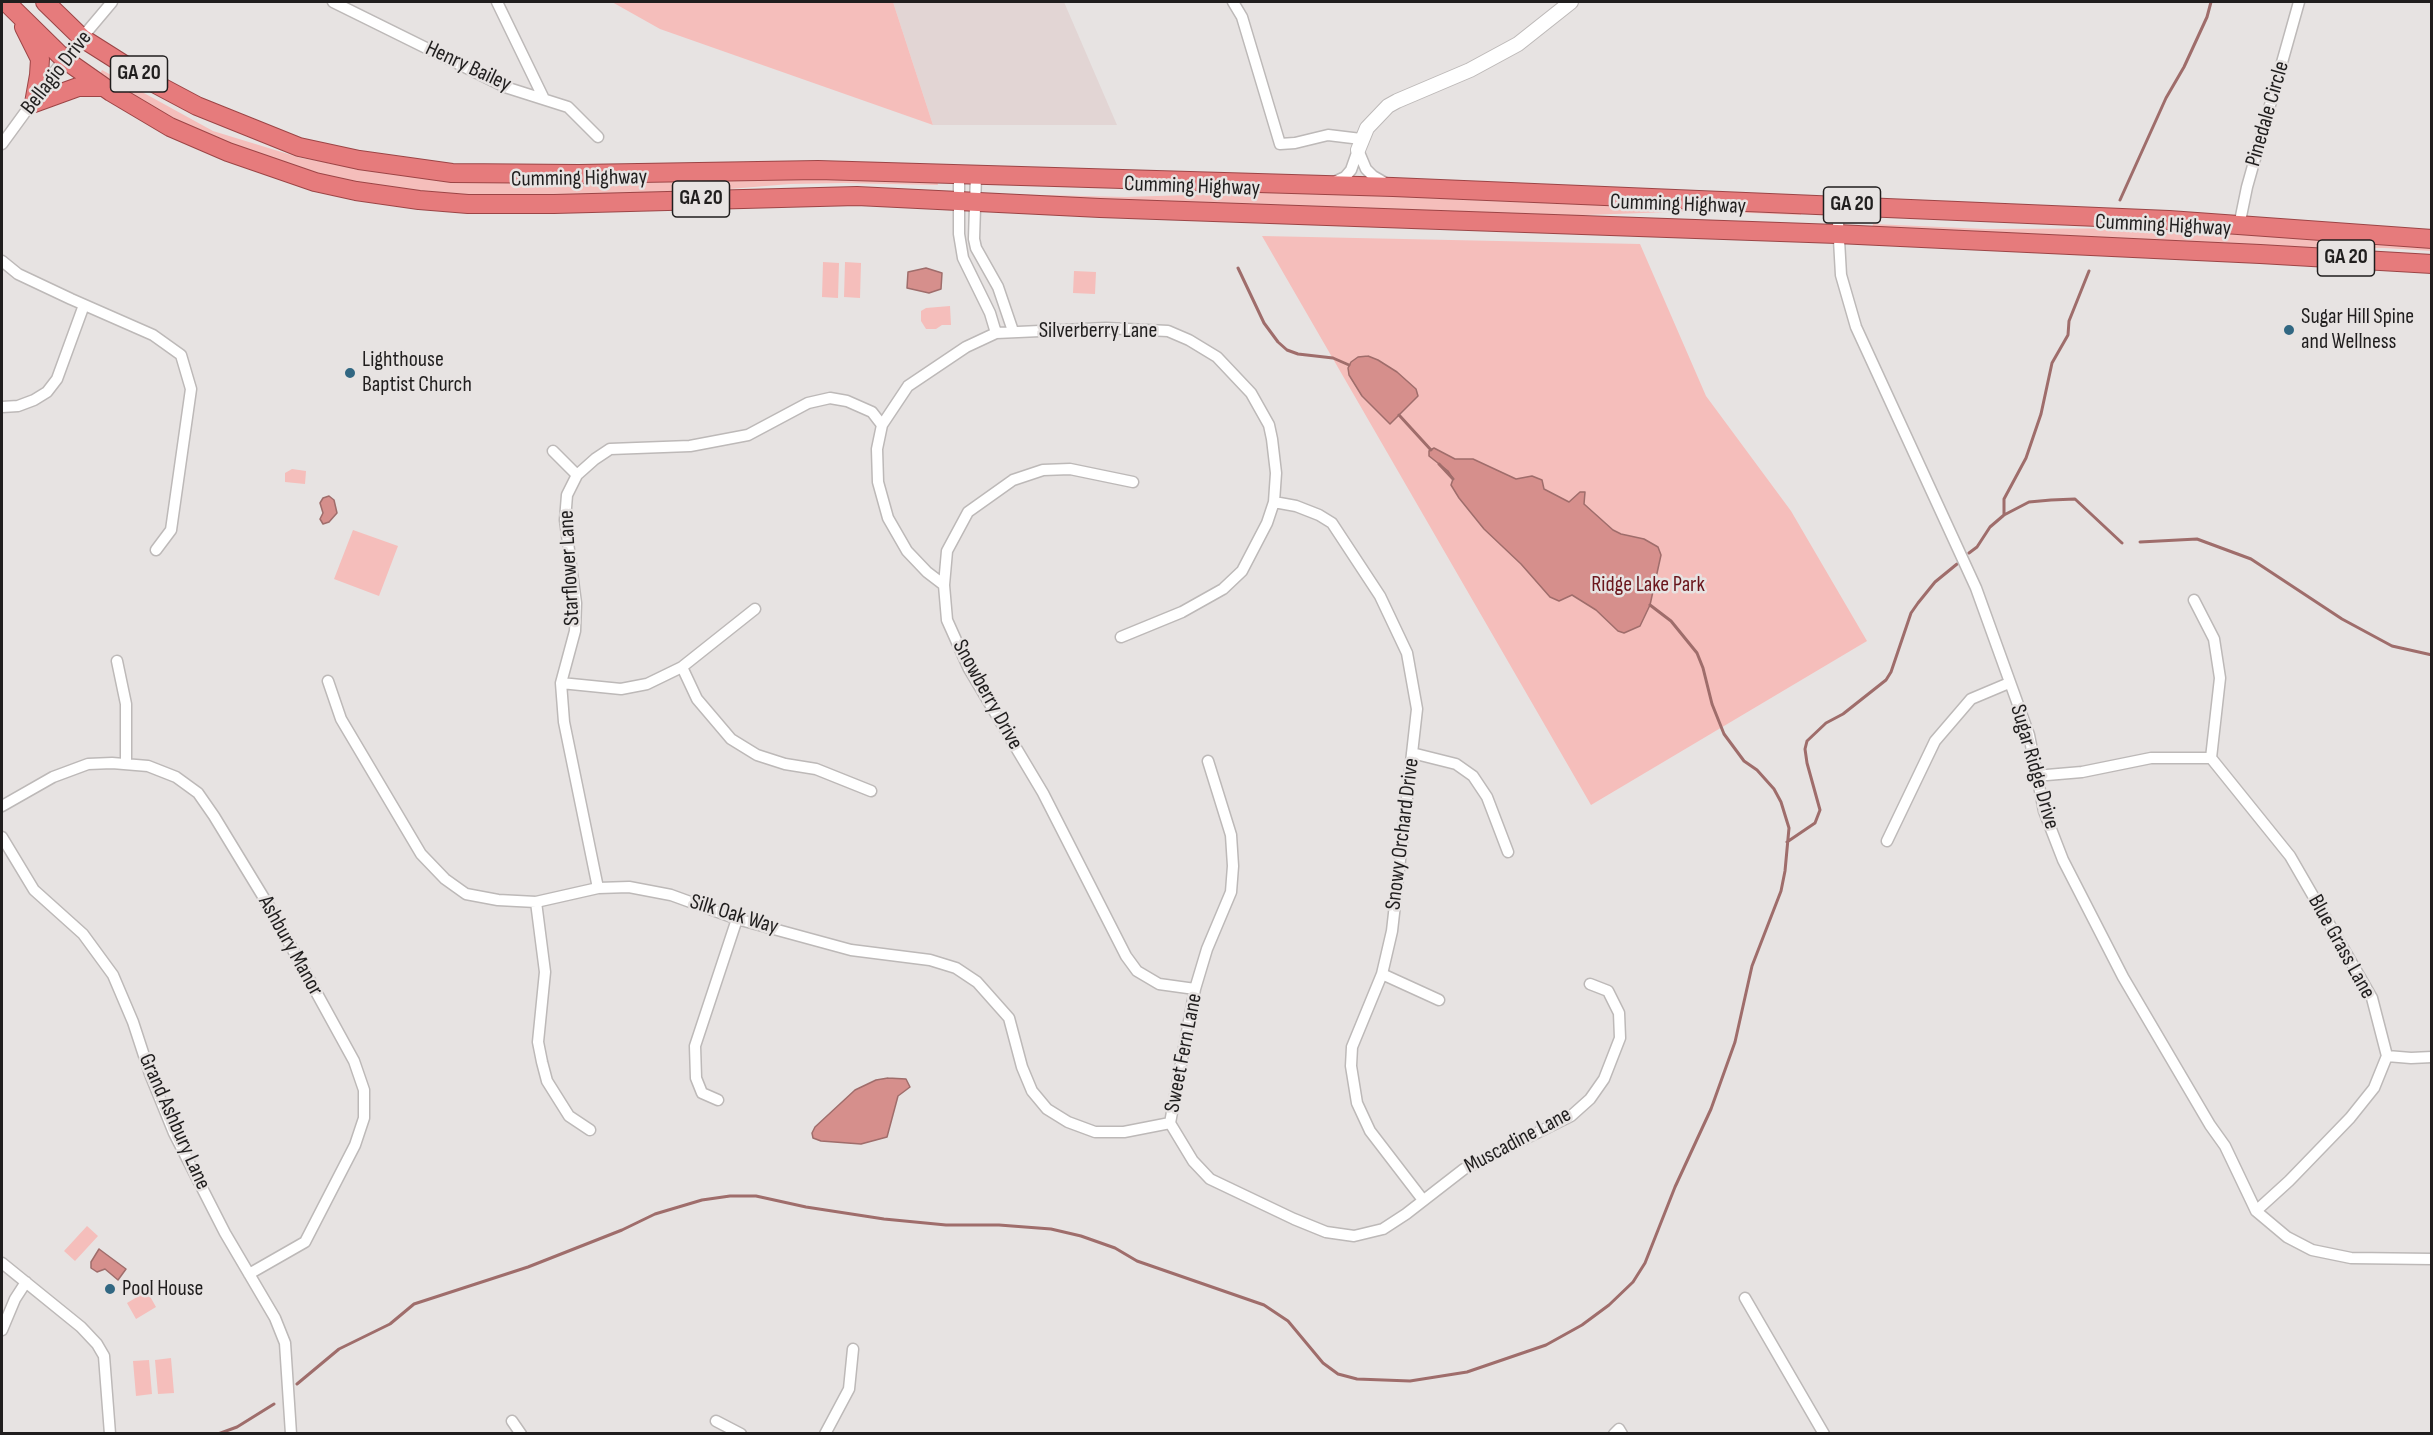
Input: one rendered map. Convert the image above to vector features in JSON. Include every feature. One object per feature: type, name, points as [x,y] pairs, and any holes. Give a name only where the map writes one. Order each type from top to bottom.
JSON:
[{"type":"highway","name":"Cumming Highway","points":[[45,2],[82,38],[150,81],[197,106],[299,147],[407,168],[463,173],[579,174],[818,170],[1393,187],[2169,220],[2432,239]]},
{"type":"highway","name":"Cumming Highway","points":[[12,8],[64,59],[103,87],[170,127],[274,169],[356,191],[419,200],[468,204],[554,204],[857,196],[1100,208],[1837,234],[2432,264]]},
{"type":"highway","points":[[12,8],[40,59],[34,103],[78,87],[103,87]]},
{"type":"street","name":"Bellagio Drive","points":[[2,144],[64,59],[111,2]]},
{"type":"street","name":"Henry Bailey","points":[[333,2],[505,87],[568,107],[598,137]]},
{"type":"street","points":[[497,2],[544,99]]},
{"type":"street","points":[[1233,2],[1242,17],[1280,144],[1328,135],[1360,145]]},
{"type":"street","points":[[1327,185],[1348,174],[1373,119],[1397,101],[1470,70],[1518,44],[1571,2]]},
{"type":"street","name":"Pinedale Circle","points":[[2239,226],[2247,187],[2299,2]]},
{"type":"street","points":[[1360,145],[1366,169],[1373,176],[1393,187]]},
{"type":"street","points":[[967,175],[967,201],[976,248],[998,287],[1012,331]]},
{"type":"street","points":[[967,175],[967,201],[959,234],[963,258],[990,313],[996,333]]},
{"type":"street","name":"Sugar Ridge Drive","points":[[1837,205],[1841,275],[1856,327],[1976,588],[2029,735],[2044,812],[2063,860],[2123,977],[2210,1125],[2225,1146],[2256,1211]]},
{"type":"street","points":[[2,261],[18,273],[153,335],[181,355],[191,388],[171,530],[156,550]]},
{"type":"street","points":[[968,268],[985,261]]},
{"type":"street","points":[[2,407],[18,406],[47,392],[57,379],[84,305]]},
{"type":"street","name":"Silverberry Lane","points":[[944,585],[927,572],[907,551],[888,518],[878,482],[877,449],[882,425],[908,386],[966,347],[996,333],[1106,328],[1168,331],[1189,340],[1217,357],[1251,393],[1269,425],[1276,473],[1274,502],[1267,523],[1242,571],[1223,589],[1182,612],[1121,637]]},
{"type":"street","name":"Starflower Lane","points":[[598,888],[564,722],[561,683],[575,631],[576,603],[565,520],[567,495],[577,475],[610,449],[690,446],[748,435],[808,403],[831,398],[847,401],[872,412],[882,425]]},
{"type":"street","points":[[553,451],[577,475]]},
{"type":"street","name":"Snowberry Drive","points":[[1133,482],[1070,469],[1042,470],[1014,480],[969,512],[947,551],[944,585],[947,620],[969,669],[1043,793],[1126,956],[1137,971],[1159,984],[1195,989]]},
{"type":"street","name":"Snowy Orchard Drive","points":[[1274,502],[1296,506],[1332,523],[1380,596],[1407,653],[1417,709],[1392,931],[1382,974],[1352,1047],[1353,1082],[1357,1102],[1370,1131],[1423,1200]]},
{"type":"street","points":[[2036,776],[2082,772],[2151,758],[2211,758],[2220,678],[2214,639],[2194,600]]},
{"type":"street","points":[[561,683],[621,689],[647,684],[682,667],[755,609]]},
{"type":"street","points":[[117,661],[126,704],[126,764]]},
{"type":"street","points":[[682,667],[698,699],[731,739],[757,755],[785,764],[816,769],[871,791]]},
{"type":"street","name":"Silk Oak Way","points":[[328,681],[341,719],[420,854],[445,879],[466,894],[498,900],[536,902],[598,888],[629,886],[670,895],[737,919],[851,950],[930,960],[956,968],[977,982],[1009,1018],[1022,1067],[1032,1091],[1047,1110],[1068,1122],[1095,1132],[1124,1132],[1170,1123]]},
{"type":"street","points":[[1887,841],[1935,741],[1971,699],[2009,683]]},
{"type":"street","points":[[1412,753],[1456,764],[1473,776],[1487,796],[1508,852]]},
{"type":"street","name":"Blue Grass Lane","points":[[2211,758],[2295,865],[2372,998],[2387,1056]]},
{"type":"street","name":"Sweet Fern Lane","points":[[1208,761],[1232,835],[1231,892],[1207,949],[1195,989],[1170,1123],[1193,1161],[1209,1179],[1326,1232],[1354,1236],[1383,1228],[1406,1215],[1423,1200]]},
{"type":"street","name":"Ashbury Manor","points":[[2,806],[53,777],[88,764],[148,766],[176,777],[198,793],[270,908],[354,1061],[364,1090],[364,1118],[355,1145],[305,1242],[249,1274]]},
{"type":"street","name":"Grand Ashbury Lane","points":[[2,837],[34,890],[83,934],[113,975],[174,1133],[225,1233],[275,1318],[285,1343],[291,1434]]},
{"type":"street","points":[[536,902],[545,972],[538,1042],[542,1062],[547,1081],[569,1116],[590,1130]]},
{"type":"street","points":[[718,1100],[702,1093],[696,1078],[695,1046],[737,919]]},
{"type":"street","points":[[1382,974],[1439,1000]]},
{"type":"street","name":"Muscadine Lane","points":[[1423,1200],[1464,1169],[1571,1116],[1590,1099],[1604,1079],[1620,1038],[1619,1013],[1608,991],[1590,984]]},
{"type":"street","points":[[2432,1056],[2411,1058],[2387,1056],[2374,1088],[2350,1119],[2256,1211],[2287,1237],[2312,1250],[2351,1258],[2432,1259]]},
{"type":"street","points":[[2,1263],[81,1327],[104,1356],[110,1434]]},
{"type":"street","points":[[2,1330],[15,1299],[26,1282]]},
{"type":"street","points":[[1745,1298],[1824,1434]]},
{"type":"street","points":[[825,1434],[849,1389],[853,1349]]},
{"type":"street","points":[[512,1421],[521,1434]]},
{"type":"street","points":[[716,1421],[741,1434]]},
{"type":"street","points":[[1614,1434],[1619,1429],[1622,1434]]},
{"type":"shaded area","points":[[893,2],[1064,2],[1117,125],[933,125]]},
{"type":"shaded area","points":[[926,268],[942,273],[941,289],[929,293],[907,288],[908,272]]},
{"type":"shaded area","points":[[1368,356],[1397,372],[1416,389],[1418,396],[1390,424],[1362,396],[1349,375],[1348,368],[1351,362],[1358,357]]},
{"type":"shaded area","points":[[1434,448],[1455,459],[1473,459],[1516,479],[1532,476],[1542,480],[1544,489],[1569,502],[1580,492],[1585,492],[1584,504],[1613,530],[1644,539],[1658,547],[1661,555],[1650,605],[1640,626],[1624,633],[1618,631],[1596,610],[1572,595],[1559,601],[1550,597],[1521,564],[1484,529],[1459,498],[1451,485],[1453,479],[1448,471],[1429,456],[1429,451]]},
{"type":"shaded area","points":[[329,496],[334,500],[337,513],[329,522],[323,524],[320,519],[323,513],[320,503],[323,498]]},
{"type":"shaded area","points":[[906,1079],[910,1087],[898,1096],[887,1137],[861,1144],[821,1141],[813,1138],[812,1133],[815,1127],[855,1090],[876,1080]]},
{"type":"shaded area","points":[[99,1249],[126,1269],[118,1280],[105,1269],[97,1272],[91,1268],[91,1262]]},
{"type":"green space","points":[[612,2],[893,2],[933,125],[660,29]]},
{"type":"green space","points":[[102,70],[213,131],[301,158],[374,171],[586,178],[937,180],[938,185],[790,184],[644,196],[461,197],[342,182],[252,154],[180,123],[129,94],[100,74]]},
{"type":"green space","points":[[1284,192],[1801,209],[1801,215],[1699,211],[1530,217],[1002,199],[1003,194],[1125,197]]},
{"type":"green space","points":[[1873,224],[1986,229],[2186,228],[2431,244],[2432,251],[2385,248],[2186,246],[1872,228]]},
{"type":"green space","name":"Ridge Lake Park","points":[[1262,236],[1640,244],[1706,396],[1791,511],[1867,641],[1591,805]]},
{"type":"green space","points":[[823,262],[839,263],[838,298],[822,297]]},
{"type":"green space","points":[[845,262],[861,263],[860,298],[844,297]]},
{"type":"green space","points":[[1074,271],[1096,272],[1095,294],[1073,293]]},
{"type":"green space","points":[[950,306],[951,325],[926,329],[921,321],[921,311],[926,308]]},
{"type":"green space","points":[[292,469],[306,471],[305,484],[285,482],[285,473]]},
{"type":"green space","points":[[353,530],[398,546],[379,596],[334,579]]},
{"type":"green space","points":[[87,1226],[98,1236],[75,1261],[64,1251]]},
{"type":"green space","points":[[147,1291],[156,1307],[136,1319],[127,1303]]},
{"type":"green space","points":[[171,1358],[174,1393],[158,1394],[155,1360]]},
{"type":"green space","points":[[149,1360],[152,1394],[136,1396],[133,1361]]},
{"type":"waterway","points":[[2120,200],[2166,98],[2184,67],[2207,17],[2211,2]]},
{"type":"waterway","points":[[1238,268],[1264,323],[1287,350],[1298,354],[1333,358],[1349,365]]},
{"type":"waterway","points":[[2004,515],[2004,499],[2026,458],[2041,414],[2052,363],[2068,335],[2069,321],[2089,271]]},
{"type":"waterway","points":[[1399,415],[1431,450]]},
{"type":"waterway","points":[[1439,464],[1453,479]]},
{"type":"waterway","points":[[1969,553],[1977,547],[1990,527],[2004,515],[2029,502],[2051,500],[2075,499],[2122,543]]},
{"type":"waterway","points":[[2140,542],[2197,539],[2251,559],[2342,619],[2392,646],[2432,655]]},
{"type":"waterway","points":[[1787,842],[1815,823],[1820,810],[1807,763],[1805,749],[1807,741],[1826,723],[1843,714],[1886,680],[1891,672],[1911,613],[1935,582],[1957,564]]},
{"type":"waterway","points":[[297,1384],[339,1349],[390,1324],[414,1304],[528,1267],[622,1230],[655,1214],[702,1200],[730,1196],[756,1196],[806,1207],[884,1219],[946,1225],[999,1225],[1051,1229],[1081,1236],[1115,1248],[1137,1261],[1264,1305],[1288,1321],[1323,1363],[1338,1374],[1357,1379],[1410,1381],[1467,1372],[1546,1345],[1582,1325],[1609,1305],[1633,1282],[1645,1263],[1675,1187],[1711,1109],[1735,1042],[1752,966],[1781,891],[1785,871],[1789,828],[1781,802],[1774,789],[1757,770],[1744,761],[1724,734],[1712,704],[1697,653],[1671,621],[1650,605]]},
{"type":"waterway","points":[[218,1434],[237,1427],[274,1404]]},
{"type":"place","name":"Sugar Hill Spine and Wellness","points":[[2289,330]]},
{"type":"place","name":"Lighthouse Baptist Church","points":[[350,373]]},
{"type":"place","name":"Pool House","points":[[110,1289]]}]
